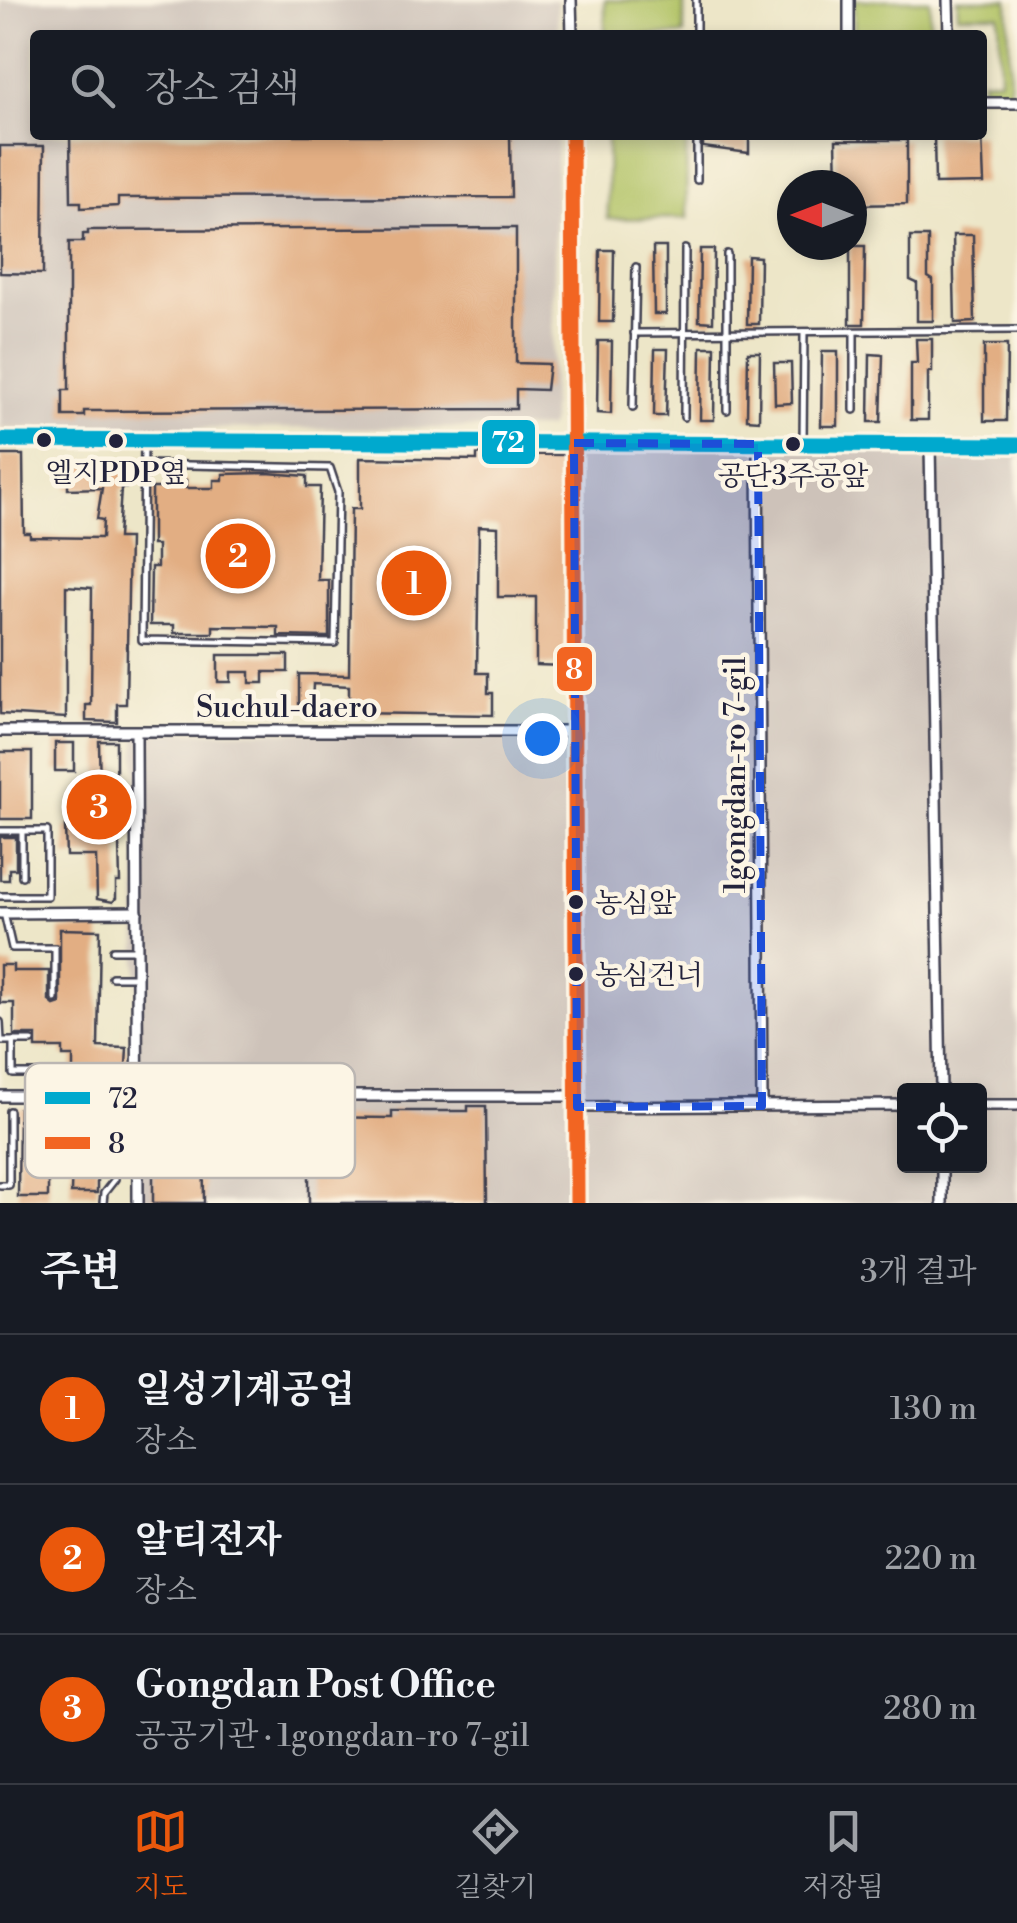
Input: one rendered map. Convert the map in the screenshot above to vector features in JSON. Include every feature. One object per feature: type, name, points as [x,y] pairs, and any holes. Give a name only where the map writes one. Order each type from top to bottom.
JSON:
[{"type":"street","points":[[572,0],[572,30]]},
{"type":"street","points":[[849,0],[849,30]]},
{"type":"street","points":[[948,0],[948,30]]},
{"type":"street","points":[[987,103],[1017,103]]},
{"type":"street","points":[[572,140],[577,1203]]},
{"type":"street","points":[[0,440],[1017,445]]},
{"type":"street","name":"1gongdan-ro 7-gil","points":[[758,444],[762,1106]]},
{"type":"street","points":[[930,444],[941,1083]]},
{"type":"street","name":"Suchul-daero","points":[[0,731],[575,731]]},
{"type":"street","points":[[136,732],[138,1063]]},
{"type":"street","points":[[2,913],[137,912]]},
{"type":"street","points":[[355,1098],[897,1105]]},
{"type":"street","points":[[987,1105],[1017,1105]]},
{"type":"street","points":[[942,1173],[942,1203]]},
{"type":"lane","points":[[696,0],[696,30]]},
{"type":"lane","points":[[697,140],[697,180]]},
{"type":"lane","points":[[684,417],[685,249]]},
{"type":"lane","points":[[727,410],[728,254]]},
{"type":"lane","points":[[633,408],[636,267]]},
{"type":"lane","points":[[634,333],[1017,330]]},
{"type":"lane","points":[[803,444],[804,332]]},
{"type":"lane","points":[[854,332],[854,410]]},
{"type":"lane","points":[[144,441],[142,640],[334,643],[338,492],[330,468],[144,464]]},
{"type":"lane","points":[[0,831],[47,830],[47,896],[0,896]]},
{"type":"lane","points":[[22,831],[22,876]]},
{"type":"lane","points":[[2,913],[12,948],[55,948],[55,999]]},
{"type":"lane","points":[[113,950],[137,950]]},
{"type":"lane","points":[[112,977],[138,977]]},
{"type":"lane","points":[[0,1022],[1,1041],[32,1041]]},
{"type":"lane","points":[[13,1041],[13,1074],[25,1074]]},
{"type":"lane","points":[[0,1185],[9,1185],[10,1110]]},
{"type":"lane","points":[[104,1203],[104,1192],[114,1178]]},
{"type":"highlighted area","points":[[574,443],[758,444],[762,1106],[577,1107]]},
{"type":"shaded area","points":[[0,0],[557,0],[558,30],[30,30],[30,140],[557,140],[551,425],[0,429]]},
{"type":"shaded area","points":[[574,443],[1017,445],[1017,1203],[138,1203],[138,1178],[355,1178],[355,1063],[137,1063],[136,732],[575,731]]},
{"type":"green space","points":[[605,0],[684,1],[684,30],[605,30]]},
{"type":"green space","points":[[854,0],[930,0],[930,30],[854,30]]},
{"type":"green space","points":[[957,0],[1008,0],[1010,93],[987,94],[987,80],[1000,79],[999,15],[958,15]]},
{"type":"green space","points":[[607,140],[686,140],[687,218],[608,219]]},
{"type":"building","points":[[70,140],[510,140],[511,197],[118,198],[118,206],[81,208],[81,202],[71,202]]},
{"type":"building","points":[[703,140],[749,140],[749,153],[703,147]]},
{"type":"building","points":[[836,140],[907,140],[907,204],[867,205],[867,170],[837,170]]},
{"type":"building","points":[[934,140],[982,140],[984,183],[935,184]]},
{"type":"building","points":[[0,146],[44,146],[43,274],[0,273]]},
{"type":"building","points":[[516,228],[516,363],[549,364],[546,390],[516,389],[516,409],[84,411],[84,416],[63,416],[63,390],[69,390],[69,242],[83,242],[83,234],[88,234],[88,230]]},
{"type":"building","points":[[953,235],[973,235],[975,322],[955,323]]},
{"type":"building","points":[[910,237],[928,237],[933,321],[917,321],[917,283],[910,280]]},
{"type":"building","points":[[653,247],[666,247],[666,314],[654,314]]},
{"type":"building","points":[[700,249],[714,249],[713,322],[699,321]]},
{"type":"building","points":[[600,250],[614,250],[613,322],[599,322]]},
{"type":"building","points":[[748,256],[760,257],[759,324],[747,324]]},
{"type":"building","points":[[850,260],[865,260],[864,324],[850,324]]},
{"type":"building","points":[[916,339],[932,339],[928,420],[911,420],[911,363],[917,363]]},
{"type":"building","points":[[598,341],[612,341],[611,414],[597,413]]},
{"type":"building","points":[[984,345],[1007,345],[1006,421],[984,421]]},
{"type":"building","points":[[701,347],[715,347],[714,420],[700,420]]},
{"type":"building","points":[[655,349],[668,349],[666,416],[654,416]]},
{"type":"building","points":[[822,351],[838,351],[838,426],[821,426]]},
{"type":"building","points":[[748,352],[760,352],[759,420],[747,419]]},
{"type":"building","points":[[870,354],[883,355],[881,422],[869,422]]},
{"type":"building","points":[[774,363],[791,363],[792,403],[775,404]]},
{"type":"building","points":[[477,454],[565,455],[566,666],[536,665],[536,597],[498,597],[498,527],[479,526],[477,673],[488,673],[493,715],[349,713],[349,686],[313,684],[312,704],[299,704],[299,674],[349,675],[351,509],[360,509],[360,458],[477,460]]},
{"type":"building","points":[[0,455],[23,455],[24,533],[30,533],[30,537],[102,538],[103,520],[97,519],[102,488],[68,489],[68,462],[126,461],[118,538],[129,538],[126,704],[117,704],[117,722],[86,721],[86,705],[91,705],[92,588],[66,586],[66,718],[0,714]]},
{"type":"building","points":[[223,474],[307,476],[307,487],[320,487],[318,580],[329,580],[329,637],[278,636],[278,627],[213,626],[213,633],[174,633],[174,625],[150,625],[151,567],[157,567],[157,545],[152,545],[152,488],[168,488],[168,480],[186,480],[186,488],[214,488],[214,480],[223,480]]},
{"type":"building","points":[[218,655],[288,655],[288,672],[264,672],[264,683],[250,683],[250,672],[231,672],[231,682],[218,682]]},
{"type":"building","points":[[99,741],[116,741],[116,772],[111,774],[111,792],[115,792],[114,843],[119,843],[120,882],[116,882],[113,902],[97,899],[96,856],[66,856],[65,827],[82,826],[83,795],[100,795]]},
{"type":"building","points":[[55,743],[74,743],[74,771],[55,771]]},
{"type":"building","points":[[0,752],[32,752],[32,819],[0,819]]},
{"type":"building","points":[[0,837],[16,837],[16,869],[9,869],[9,880],[0,880]]},
{"type":"building","points":[[60,929],[100,930],[98,1047],[127,1048],[126,1063],[73,1063],[73,1056],[63,1056],[63,1048],[36,1048],[36,1035],[14,1035],[14,1003],[0,1003],[0,965],[13,965],[13,971],[49,971],[49,1001],[54,1005],[60,1003]]},
{"type":"building","points":[[468,1106],[486,1106],[487,1203],[309,1203],[309,1178],[355,1178],[355,1118],[392,1118],[392,1111],[468,1111]]},
{"type":"building","points":[[19,1108],[25,1108],[25,1178],[48,1178],[48,1197],[18,1197]]},
{"type":"building","points":[[71,1178],[97,1178],[97,1193],[71,1193]]},
{"type":"building","points":[[153,1178],[204,1178],[204,1203],[153,1203]]},
{"type":"transit line","name":"8","points":[[572,140],[577,1203]]},
{"type":"transit line","name":"72","points":[[0,440],[1017,445]]},
{"type":"place","name":"엘지PDP옆","points":[[116,441]]},
{"type":"place","name":"공단3주공앞","points":[[793,444]]},
{"type":"place","name":"알티전자","points":[[238,556]]},
{"type":"place","name":"일성기계공업","points":[[414,583]]},
{"type":"place","name":"Gongdan Post Office","points":[[99,807]]},
{"type":"place","name":"농심앞","points":[[576,902]]},
{"type":"place","name":"농심건너","points":[[576,974]]}]
